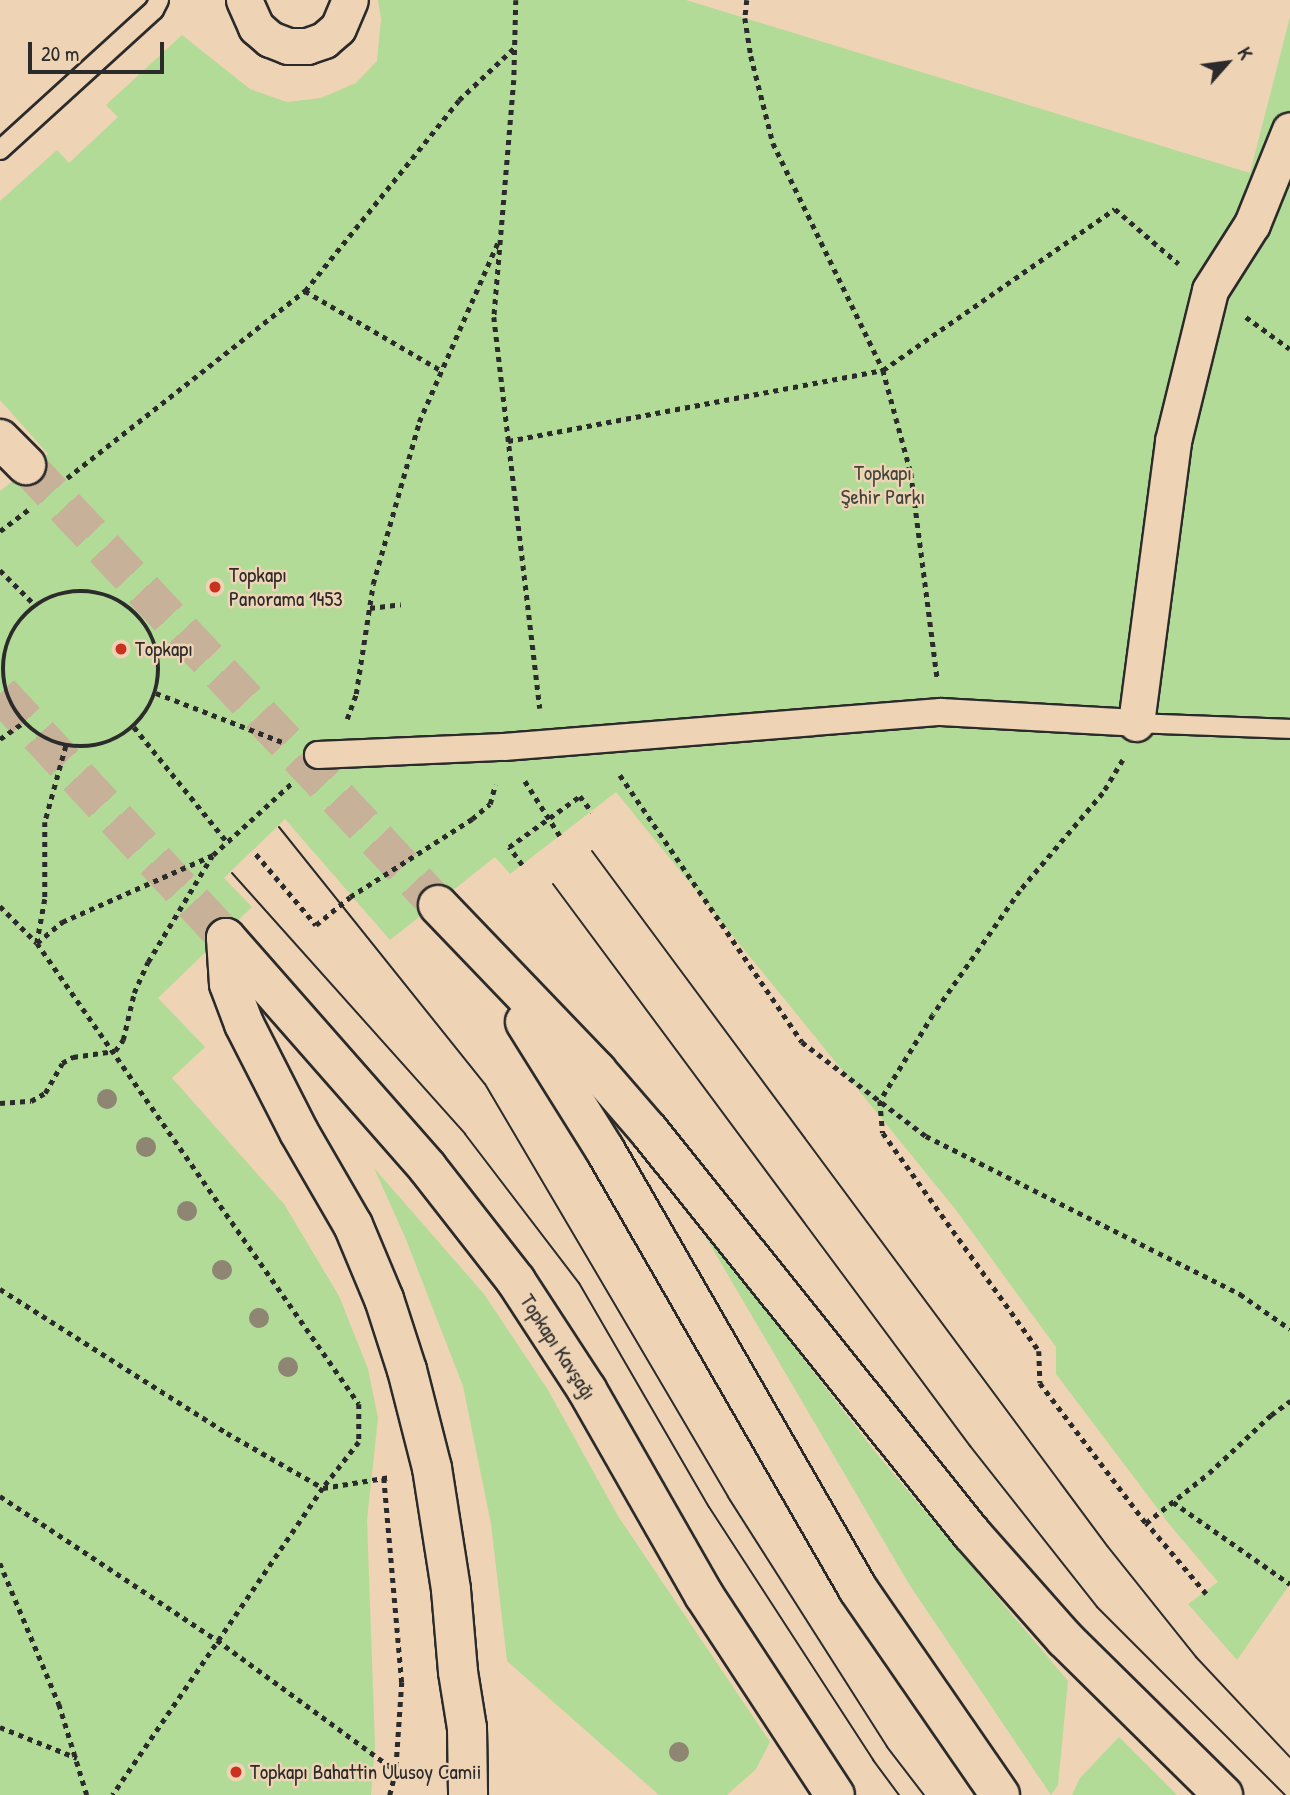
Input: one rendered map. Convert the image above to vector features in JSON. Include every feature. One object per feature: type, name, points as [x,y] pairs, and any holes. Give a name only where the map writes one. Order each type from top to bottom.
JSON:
[{"type":"main road","points":[[0,439],[26,465]]},
{"type":"main road","points":[[1000,1795],[858,1589],[548,1056],[438,905],[597,1071],[649,1131],[972,1534],[1065,1639],[1223,1795]]},
{"type":"main road","name":"Topkapı Kavşağı","points":[[432,1468],[407,1370],[384,1299],[353,1225],[299,1132],[244,1024],[229,984],[226,938],[427,1167],[516,1281],[587,1390],[704,1595],[835,1795]]},
{"type":"main road","points":[[432,1468],[451,1590],[457,1672],[467,1728],[468,1795]]},
{"type":"main road","points":[[441,1795],[457,1672]]},
{"type":"street","points":[[244,0],[256,27],[270,39],[288,46],[307,46],[324,40],[338,28],[350,0]]},
{"type":"street","points":[[318,755],[504,747],[941,712],[1136,723],[1173,441],[1210,290],[1252,224],[1290,130]]},
{"type":"lane","points":[[0,150],[151,3]]},
{"type":"lane","points":[[1136,723],[1290,729]]},
{"type":"path","points":[[516,0],[516,46],[494,317],[545,744]]},
{"type":"path","points":[[747,0],[745,18],[751,56],[773,143],[883,370],[911,473],[941,712]]},
{"type":"path","points":[[65,480],[305,291],[459,100],[516,46]]},
{"type":"path","points":[[508,442],[883,370],[1115,209],[1210,290],[1290,349]]},
{"type":"path","points":[[0,1103],[31,1101],[44,1093],[62,1063],[72,1057],[115,1051],[123,1040],[134,993],[148,962],[213,855],[289,788],[345,724],[356,694],[373,584],[415,435],[440,370],[498,242]]},
{"type":"path","points":[[305,291],[440,370]]},
{"type":"path","points":[[0,531],[33,505]]},
{"type":"path","points":[[0,570],[36,605]]},
{"type":"path","points":[[81,590],[106,594],[127,605],[144,622],[156,644],[160,668],[156,693],[147,711],[134,727],[102,744],[90,747],[66,746],[43,737],[24,722],[11,704],[4,683],[3,661],[8,639],[20,620],[36,605],[57,594],[81,590]]},
{"type":"path","points":[[370,608],[401,604]]},
{"type":"path","points":[[156,693],[318,755]]},
{"type":"path","points":[[0,739],[24,722]]},
{"type":"path","points":[[1136,723],[1122,761],[1102,793],[1020,891],[933,1015],[880,1101],[883,1133],[1039,1351],[1040,1382],[1146,1523],[1206,1594]]},
{"type":"path","points":[[134,727],[227,842]]},
{"type":"path","points":[[596,739],[802,1042],[926,1136],[1240,1294],[1290,1329]]},
{"type":"path","points":[[37,943],[45,899],[45,822],[66,746]]},
{"type":"path","points":[[504,747],[560,836]]},
{"type":"path","points":[[256,853],[316,925],[350,897],[490,804],[504,747]]},
{"type":"path","points":[[522,865],[509,847],[580,796],[592,812]]},
{"type":"path","points":[[37,943],[62,922],[213,855]]},
{"type":"path","points":[[0,906],[37,943],[115,1051],[359,1404],[359,1442],[323,1488],[217,1640],[113,1795]]},
{"type":"path","points":[[0,1289],[227,1433],[323,1488],[432,1468]]},
{"type":"path","points":[[1146,1523],[1290,1401]]},
{"type":"path","points":[[384,1478],[402,1682],[396,1771],[390,1795]]},
{"type":"path","points":[[0,1496],[217,1640],[396,1771]]},
{"type":"path","points":[[1173,1502],[1290,1584]]},
{"type":"path","points":[[0,1563],[38,1650],[77,1758],[87,1795]]},
{"type":"path","points":[[0,1727],[77,1758]]},
{"type":"green space","name":"Topkapı Şehir Parkı","points":[[378,0],[686,0],[1250,173],[1290,17],[1290,1584],[1237,1660],[1188,1604],[1218,1582],[1170,1525],[1056,1374],[1056,1347],[956,1210],[616,792],[510,874],[495,857],[390,940],[285,819],[224,878],[252,907],[158,998],[205,1047],[172,1078],[284,1204],[339,1296],[368,1369],[378,1418],[367,1520],[375,1745],[371,1795],[0,1795],[0,491],[48,454],[0,400],[0,201],[57,150],[69,163],[118,117],[106,105],[182,35],[250,89],[287,102],[321,98],[356,83],[377,61],[381,19]]},
{"type":"green space","points":[[374,1168],[484,1294],[548,1390],[618,1516],[770,1742],[756,1769],[727,1795],[659,1795],[507,1661],[491,1524],[463,1386],[405,1237]]},
{"type":"green space","points":[[694,1217],[876,1453],[1068,1681],[1058,1785],[1051,1795],[909,1584]]},
{"type":"green space","points":[[1119,1737],[1177,1795],[1072,1795],[1080,1778]]},
{"type":"tunnel","points":[[26,465],[438,905]]},
{"type":"tunnel","points":[[0,693],[226,938]]},
{"type":"tram line","points":[[279,827],[485,1084],[728,1497],[887,1747],[924,1795]]},
{"type":"tram line","points":[[592,851],[1108,1547],[1196,1657],[1290,1757]]},
{"type":"tram line","points":[[232,873],[465,1134],[579,1283],[709,1507],[873,1760],[899,1795]]},
{"type":"tram line","points":[[553,884],[970,1446],[1097,1607],[1285,1795]]},
{"type":"place","name":"Topkapı Panorama 1453","points":[[215,587]]},
{"type":"place","name":"Topkapı","points":[[121,649]]},
{"type":"place","name":"Topkapı Bahattin Ulusoy Camii","points":[[236,1772]]}]
